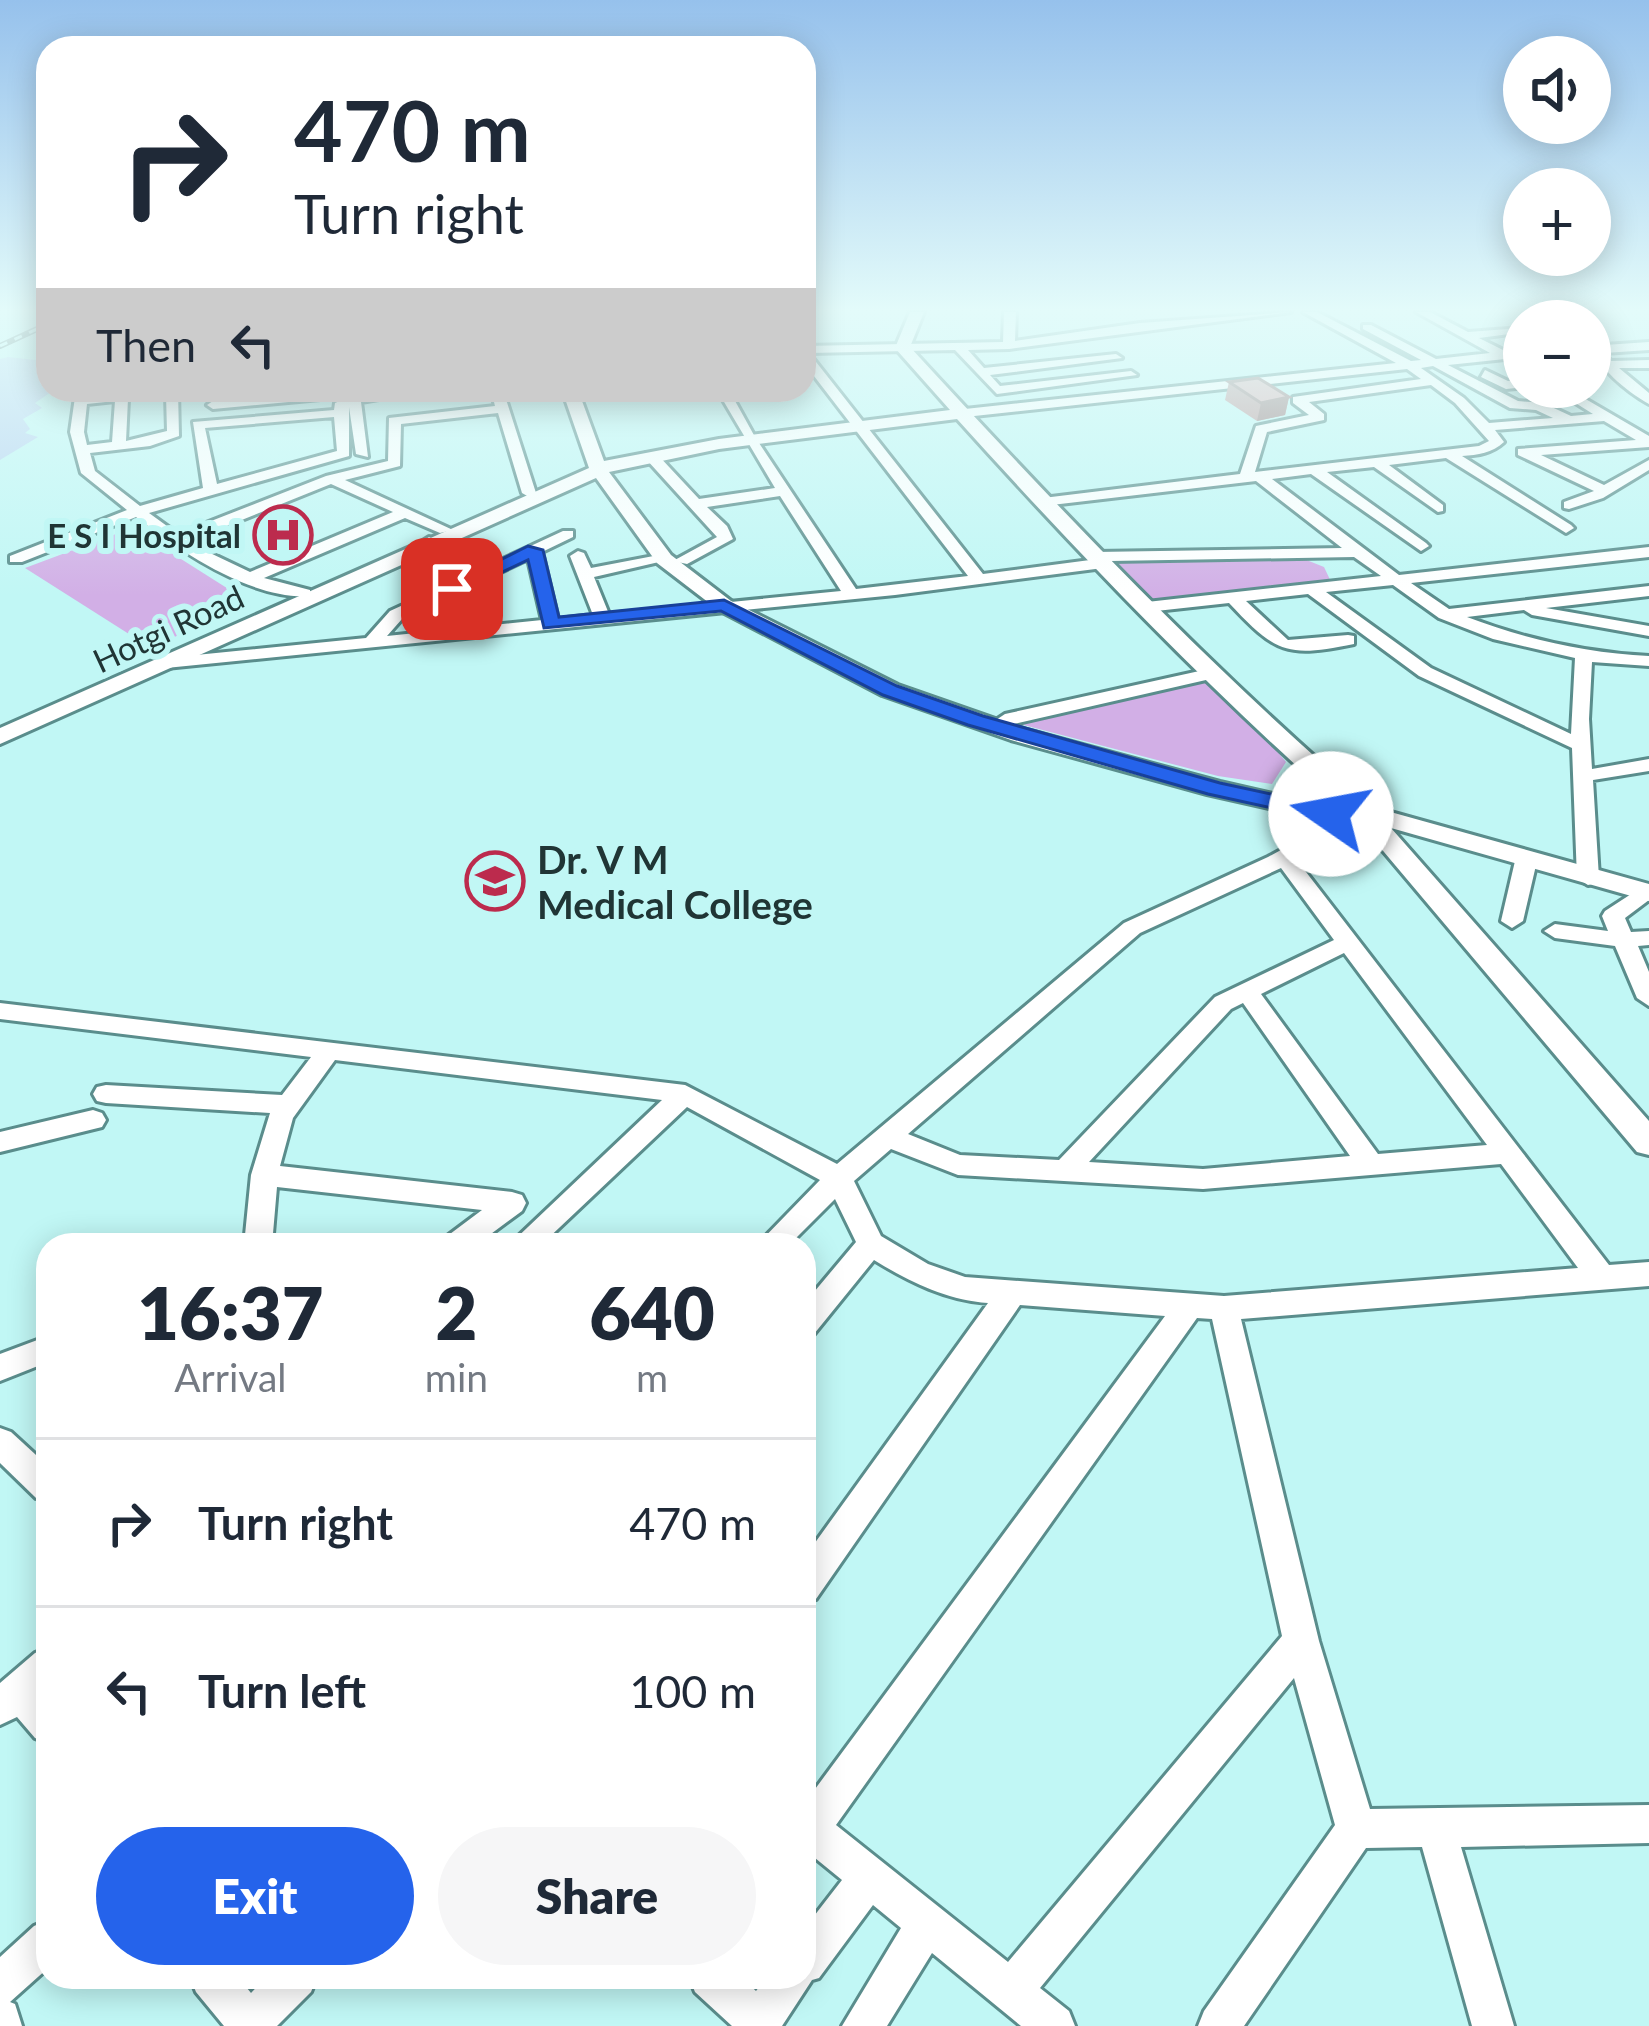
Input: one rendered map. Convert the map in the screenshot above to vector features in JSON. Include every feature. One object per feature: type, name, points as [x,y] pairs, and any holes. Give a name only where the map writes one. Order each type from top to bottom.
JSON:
[{"type":"main road","points":[[577,407],[603,464],[672,560],[733,604],[890,691],[976,721],[1216,789],[1338,810],[1375,803],[1382,823],[1649,1143]]},
{"type":"main road","points":[[587,407],[603,464]]},
{"type":"main road","points":[[958,407],[1338,810]]},
{"type":"main road","name":"Hotgi Road","points":[[0,733],[166,663],[529,493],[603,464],[750,438],[964,413]]},
{"type":"main road","name":"Hotgi Road","points":[[0,733],[304,593],[603,464],[750,438]]},
{"type":"main road","points":[[733,604],[848,661],[1005,720],[1338,810]]},
{"type":"main road","points":[[1382,823],[1647,892]]},
{"type":"street","points":[[81,407],[80,450],[88,473],[175,541],[250,578],[304,593]]},
{"type":"street","points":[[119,444],[121,407]]},
{"type":"street","points":[[80,450],[150,442],[174,433],[173,407]]},
{"type":"street","points":[[212,493],[198,425],[301,407]]},
{"type":"street","points":[[16,559],[135,512],[344,453],[343,407]]},
{"type":"street","points":[[346,407],[363,454]]},
{"type":"street","points":[[732,407],[850,594]]},
{"type":"street","points":[[846,407],[979,579]]},
{"type":"street","points":[[964,413],[1020,407]]},
{"type":"street","points":[[1252,477],[1261,429],[1319,416],[1307,407]]},
{"type":"street","points":[[1043,502],[1449,454],[1497,442],[1464,407]]},
{"type":"street","points":[[1539,407],[1569,420]]},
{"type":"street","points":[[1592,408],[1649,442]]},
{"type":"street","points":[[175,541],[331,478],[395,463],[394,421],[502,409],[529,493]]},
{"type":"street","points":[[1487,427],[1607,417]]},
{"type":"street","points":[[1523,452],[1649,442]]},
{"type":"street","points":[[1492,444],[1523,452],[1601,489]]},
{"type":"street","points":[[1449,454],[1566,528]]},
{"type":"street","points":[[602,618],[581,565],[672,560],[725,539],[722,529],[651,456]]},
{"type":"street","points":[[1376,462],[1438,508]]},
{"type":"street","points":[[1569,505],[1598,495],[1649,464]]},
{"type":"street","points":[[1313,470],[1421,546]]},
{"type":"street","points":[[1252,477],[1445,614],[1498,635],[1584,655],[1649,661]]},
{"type":"street","points":[[331,478],[404,513],[491,571]]},
{"type":"street","points":[[695,504],[785,491]]},
{"type":"street","points":[[250,578],[404,513]]},
{"type":"street","points":[[372,642],[396,615],[568,534]]},
{"type":"street","points":[[534,550],[551,624]]},
{"type":"street","points":[[166,663],[850,594],[1100,560],[1357,552]]},
{"type":"street","points":[[1147,607],[1649,552]]},
{"type":"street","points":[[1580,560],[1624,594],[1649,627]]},
{"type":"street","points":[[1311,589],[1425,672],[1582,746]]},
{"type":"street","points":[[1445,614],[1649,591]]},
{"type":"street","points":[[1233,597],[1274,640],[1292,649],[1348,640]]},
{"type":"street","points":[[1518,606],[1560,619],[1649,627]]},
{"type":"street","points":[[1584,655],[1582,746],[1588,878]]},
{"type":"street","points":[[1005,720],[1213,673]]},
{"type":"street","points":[[1584,776],[1649,765]]},
{"type":"street","points":[[783,1233],[839,1178],[1132,928],[1284,857],[1338,810]]},
{"type":"street","points":[[1284,857],[1602,1278]]},
{"type":"street","points":[[1512,922],[1526,861]]},
{"type":"street","points":[[1646,986],[1613,916],[1647,892]]},
{"type":"street","points":[[1556,932],[1623,940],[1649,938]]},
{"type":"street","points":[[1066,1170],[1223,1004],[1348,942]]},
{"type":"street","points":[[1247,992],[1371,1165]]},
{"type":"street","points":[[0,1011],[685,1094],[839,1178],[871,1244],[918,1272],[964,1289],[1186,1309],[1649,1274]]},
{"type":"street","points":[[259,1233],[264,1175],[281,1116],[328,1051]]},
{"type":"street","points":[[106,1094],[290,1105]]},
{"type":"street","points":[[536,1233],[685,1094]]},
{"type":"street","points":[[0,1142],[93,1120]]},
{"type":"street","points":[[891,1138],[958,1165],[1203,1179],[1507,1153]]},
{"type":"street","points":[[264,1175],[512,1203],[473,1233]]},
{"type":"street","points":[[816,1310],[871,1244]]},
{"type":"street","points":[[816,1570],[1012,1293]]},
{"type":"street","points":[[1224,1308],[1301,1642],[1356,1829]]},
{"type":"street","points":[[816,1814],[1186,1309]]},
{"type":"street","points":[[0,1368],[36,1354]]},
{"type":"street","points":[[0,1442],[36,1476]]},
{"type":"street","points":[[1011,1991],[1301,1642]]},
{"type":"street","points":[[36,1676],[9,1699],[36,1716]]},
{"type":"street","points":[[1356,1829],[1649,1824]]},
{"type":"street","points":[[1436,1828],[1493,2026]]},
{"type":"street","points":[[1219,2026],[1356,1829]]},
{"type":"street","points":[[816,1833],[1053,2026]]},
{"type":"street","points":[[816,1947],[869,1876]]},
{"type":"street","points":[[863,2026],[927,1923]]},
{"type":"street","points":[[0,1985],[36,1951]]},
{"type":"street","points":[[220,1989],[249,2025],[284,1989]]},
{"type":"street","points":[[723,1989],[759,2022],[784,1989]]},
{"type":"shaded area","points":[[132,528],[249,602],[151,648],[25,568]]},
{"type":"shaded area","points":[[1289,553],[1324,567],[1333,586],[1147,607],[1096,557]]},
{"type":"shaded area","points":[[1213,673],[1286,762],[1272,784],[1218,776],[1016,723],[1122,688]]},
{"type":"water","points":[[0,407],[42,408],[23,419],[30,429],[25,433],[38,437],[0,460]]},
{"type":"place","name":"E S I Hospital","points":[[283,535]]},
{"type":"place","name":"Dr. V M Medical College","points":[[495,881]]},
{"type":"route","points":[[452,589],[534,550],[551,624],[724,605],[890,691],[976,721],[1216,789],[1331,814]]}]
